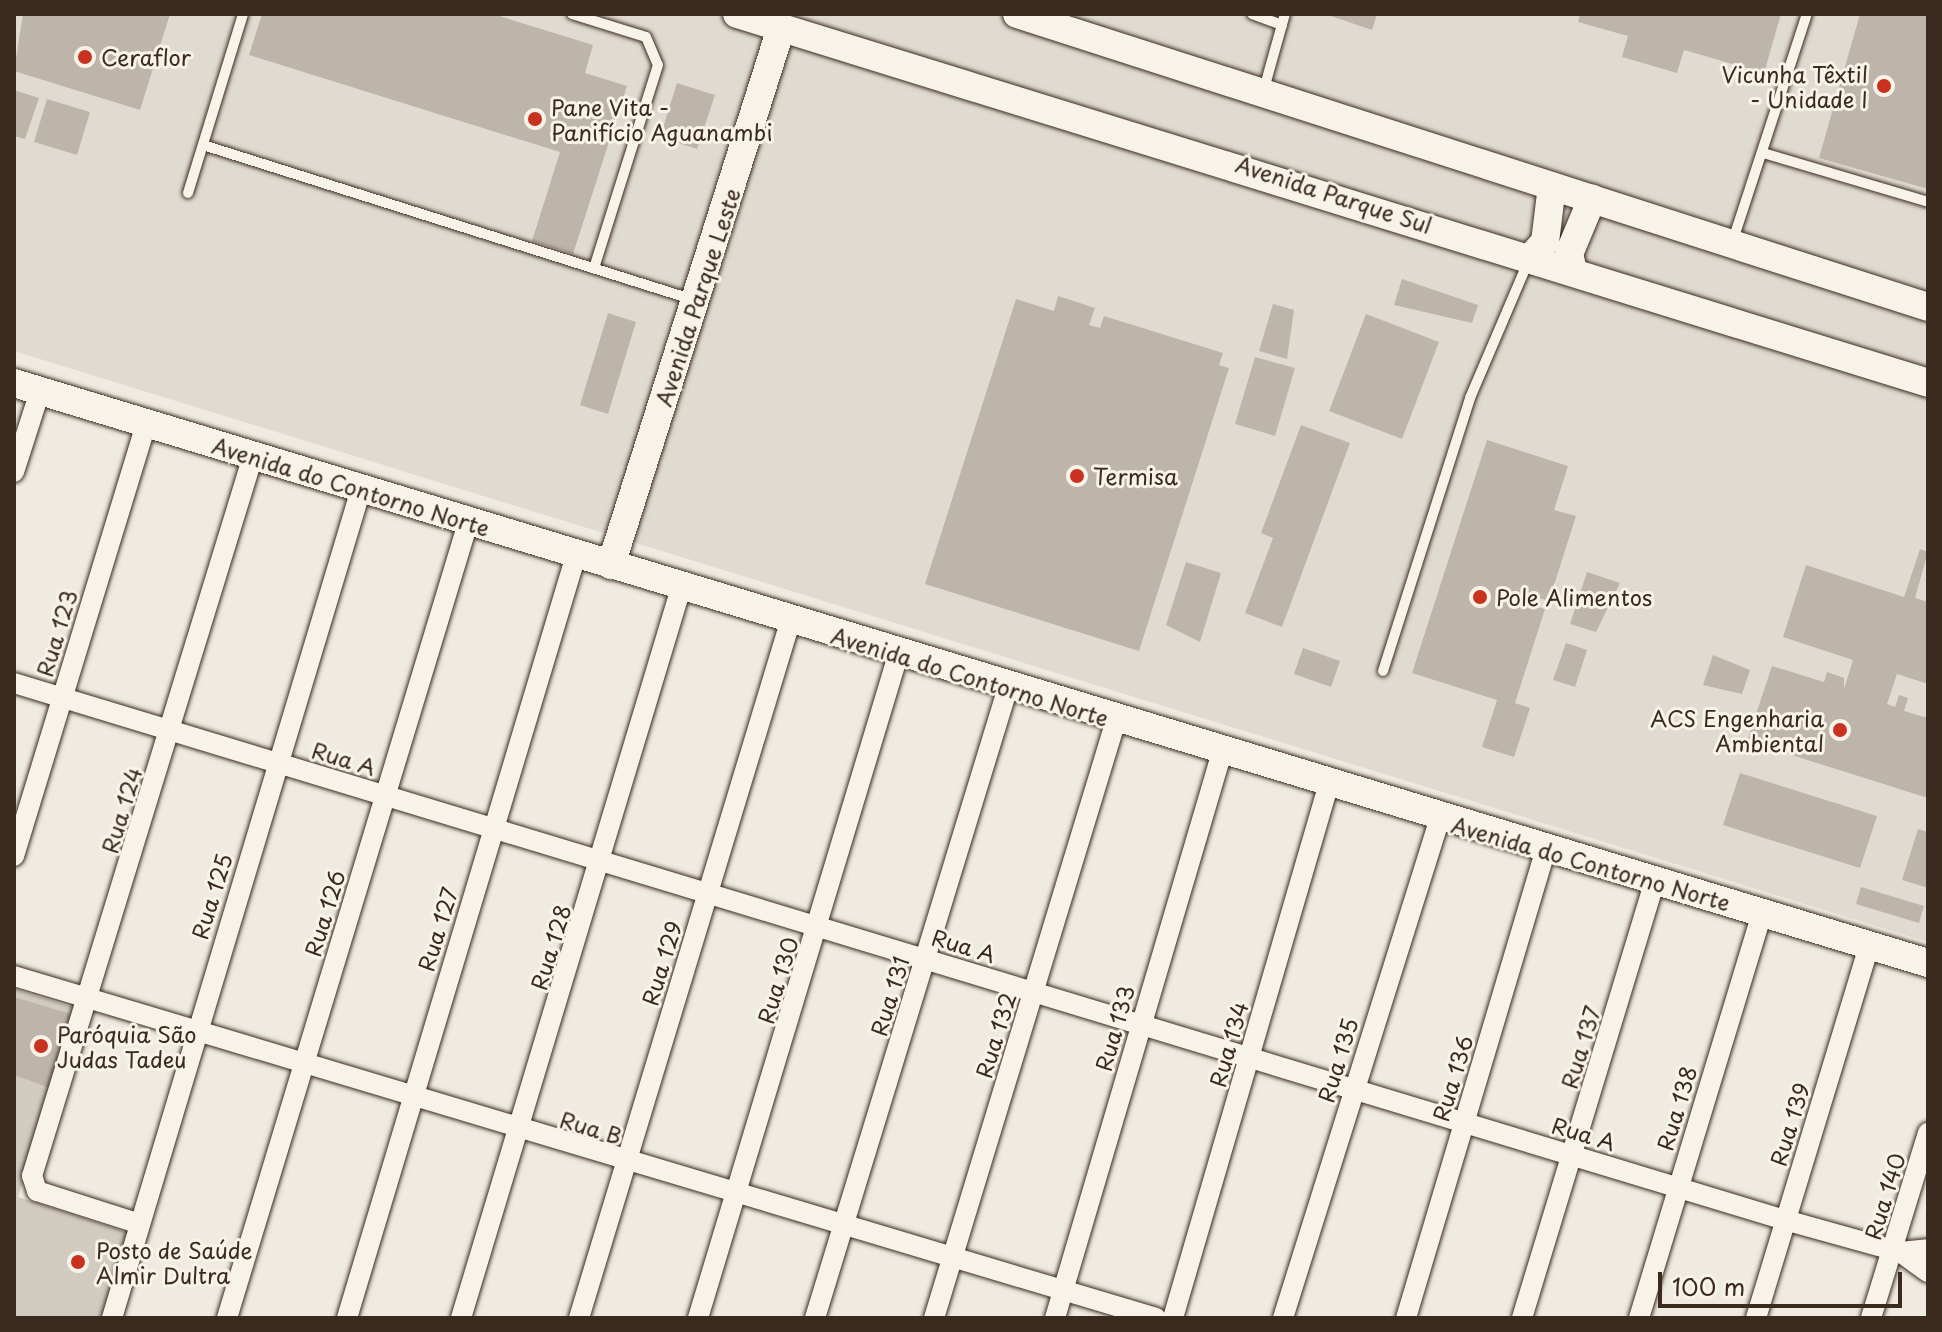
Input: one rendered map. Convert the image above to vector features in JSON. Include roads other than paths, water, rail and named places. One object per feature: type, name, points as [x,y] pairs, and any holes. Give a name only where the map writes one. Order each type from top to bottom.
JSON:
[{"type":"street","name":"Avenida Parque Sul","points":[[737,14],[1531,257],[1928,383]]},
{"type":"street","points":[[1017,14],[1928,307]]},
{"type":"street","name":"Avenida Parque Leste","points":[[611,565],[781,28]]},
{"type":"street","points":[[1531,257],[1545,242],[1552,186]]},
{"type":"street","points":[[1573,271],[1569,254],[1592,199]]},
{"type":"street","points":[[14,472],[27,387]]},
{"type":"street","name":"Avenida do Contorno Norte","points":[[27,387],[898,655],[1329,783],[1545,851],[1928,963]]},
{"type":"street","name":"Rua 123","points":[[14,856],[146,424]]},
{"type":"street","name":"Rua 124","points":[[137,1223],[37,1191],[32,1176],[89,999],[253,456]]},
{"type":"street","name":"Rua 125","points":[[112,1318],[137,1223],[361,489]]},
{"type":"street","name":"Rua 126","points":[[227,1318],[468,523]]},
{"type":"street","name":"Rua 127","points":[[347,1318],[576,555]]},
{"type":"street","name":"Rua 128","points":[[461,1318],[602,861],[681,588]]},
{"type":"street","name":"Rua 129","points":[[579,1318],[790,622]]},
{"type":"street","name":"Rua 130","points":[[698,1318],[819,926],[898,655]]},
{"type":"street","name":"Rua A","points":[[14,683],[492,830],[1896,1251],[1928,1272]]},
{"type":"street","name":"Rua 131","points":[[815,1318],[1008,687]]},
{"type":"street","name":"Rua 132","points":[[934,1318],[1116,720]]},
{"type":"street","name":"Rua 133","points":[[1055,1318],[1222,752]]},
{"type":"street","name":"Rua 134","points":[[1173,1318],[1329,783]]},
{"type":"street","name":"Rua 135","points":[[1283,1318],[1440,818]]},
{"type":"street","name":"Rua 136","points":[[1406,1318],[1545,851]]},
{"type":"street","name":"Rua 137","points":[[1522,1318],[1655,881]]},
{"type":"street","name":"Rua 138","points":[[1639,1318],[1762,913]]},
{"type":"street","name":"Rua 139","points":[[1756,1318],[1869,946]]},
{"type":"street","name":"Rua B","points":[[14,976],[624,1162],[1156,1318]]},
{"type":"street","name":"Rua 140","points":[[1871,1318],[1896,1251],[1928,1133]]},
{"type":"street","name":"Rua A","points":[[1896,1251],[1928,1249]]},
{"type":"lane","points":[[188,193],[243,14]]},
{"type":"lane","points":[[572,14],[646,37],[658,65],[594,268]]},
{"type":"lane","points":[[1252,14],[1284,19],[1264,91]]},
{"type":"lane","points":[[1733,243],[1807,14]]},
{"type":"lane","points":[[203,145],[696,300]]},
{"type":"lane","points":[[1763,153],[1928,202]]},
{"type":"lane","points":[[1383,671],[1470,398],[1531,257]]},
{"type":"place","name":"Ceraflor","points":[[85,57]]},
{"type":"place","name":"Vicunha Têxtil - Unidade I","points":[[1884,86]]},
{"type":"place","name":"Pane Vita - Panifício Aguanambi","points":[[535,119]]},
{"type":"place","name":"Termisa","points":[[1077,476]]},
{"type":"place","name":"Pole Alimentos","points":[[1480,597]]},
{"type":"place","name":"ACS Engenharia Ambiental","points":[[1840,730]]},
{"type":"place","name":"Paróquia São Judas Tadeu","points":[[41,1046]]},
{"type":"place","name":"Posto de Saúde Almir Dultra","points":[[78,1262]]}]
